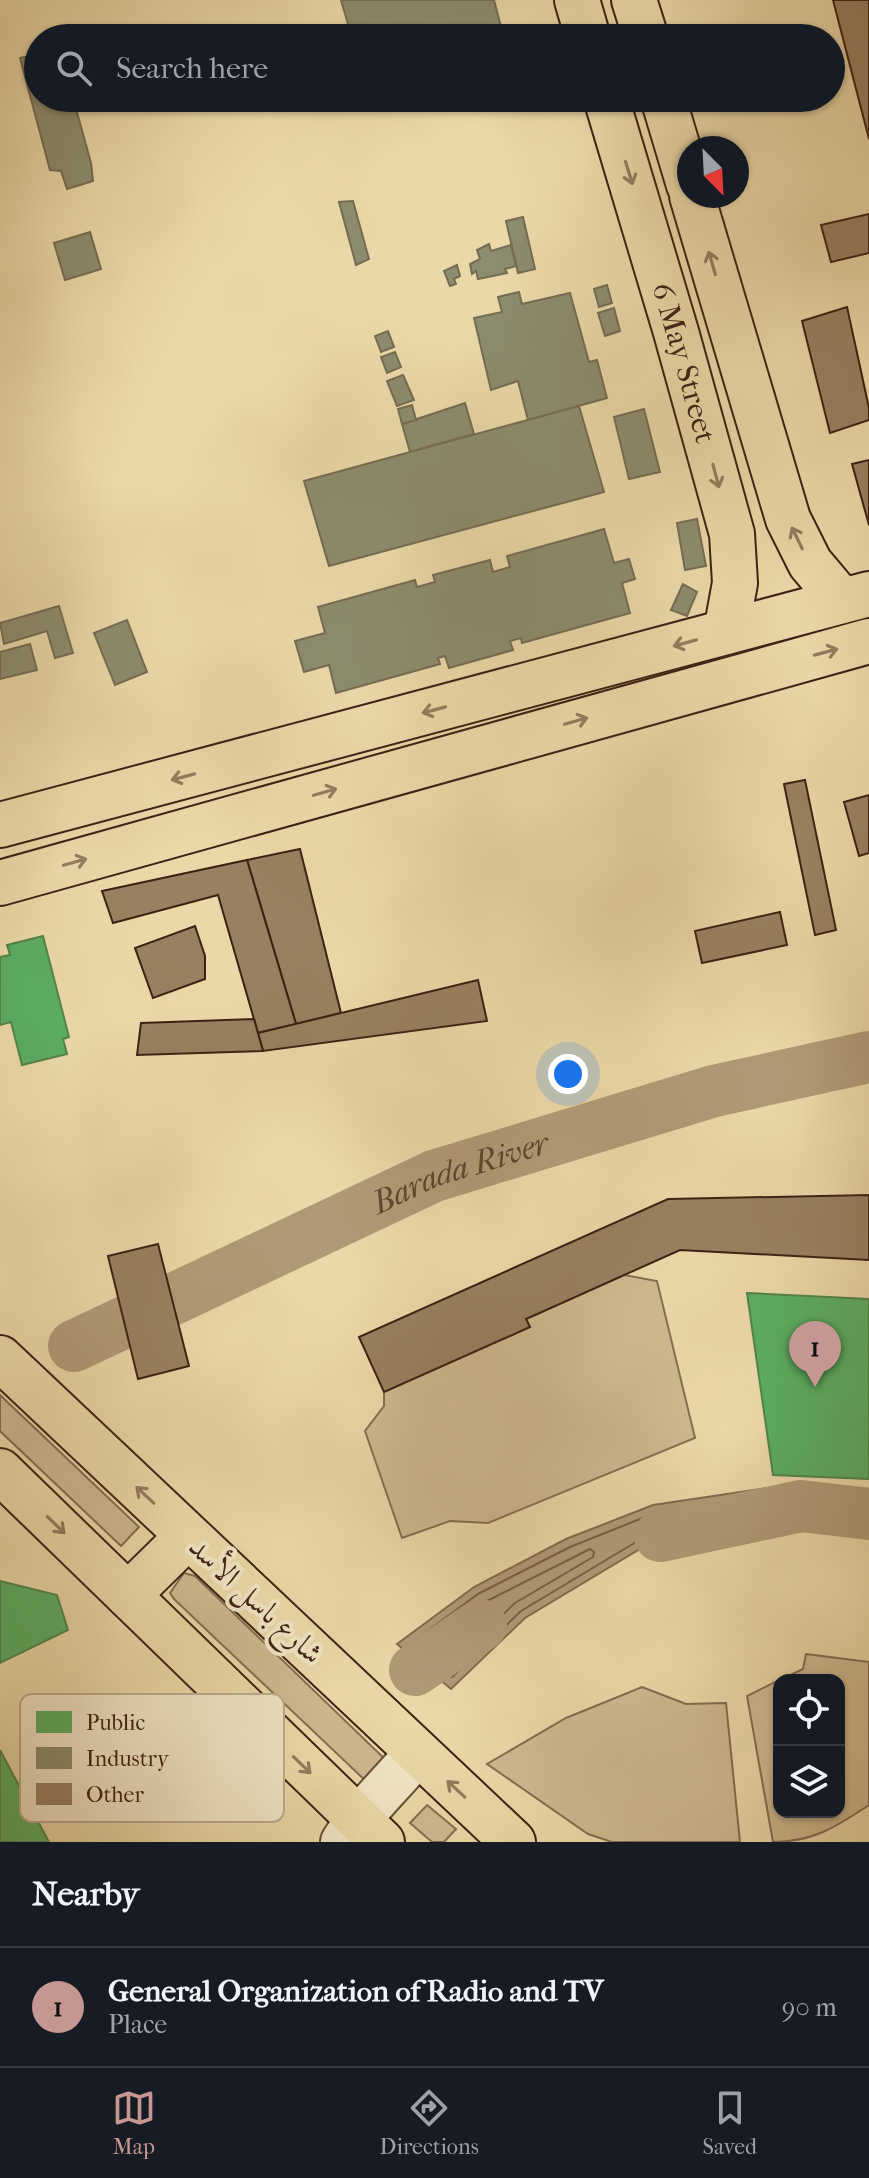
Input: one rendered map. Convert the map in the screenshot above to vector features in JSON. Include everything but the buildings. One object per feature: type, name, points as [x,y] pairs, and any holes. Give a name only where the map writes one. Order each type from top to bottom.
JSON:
[{"type":"main road","points":[[634,0],[642,24]]},
{"type":"main road","name":"6 May Street","points":[[610,112],[732,534],[735,583],[726,632]]},
{"type":"main road","points":[[667,112],[677,145]]},
{"type":"main road","name":"6 May Street","points":[[696,208],[788,519],[810,563],[855,598]]},
{"type":"main road","points":[[676,332],[728,316]]},
{"type":"main road","points":[[0,825],[855,598]]},
{"type":"main road","points":[[0,883],[869,641]]},
{"type":"main road","name":"شارع باسل الأسد","points":[[0,1358],[513,1842]]},
{"type":"main road","points":[[0,1471],[225,1694]]},
{"type":"main road","points":[[128,1595],[188,1536]]},
{"type":"main road","points":[[284,1755],[361,1834]]},
{"type":"street","points":[[361,1834],[418,1753]]},
{"type":"shaded area","points":[[624,1275],[657,1281],[695,1438],[488,1523],[450,1521],[402,1538],[365,1431],[384,1406],[384,1392],[530,1327],[526,1319]]},
{"type":"shaded area","points":[[0,1395],[139,1527],[121,1546],[0,1431]]},
{"type":"shaded area","points":[[184,1573],[195,1576],[389,1763],[370,1785],[284,1703],[284,1694],[274,1694],[170,1593]]},
{"type":"shaded area","points":[[806,1654],[869,1662],[869,1805],[813,1836],[773,1842],[747,1696],[773,1683],[773,1818],[845,1818],[845,1674],[793,1674],[803,1669]]},
{"type":"shaded area","points":[[642,1687],[686,1704],[726,1703],[740,1842],[612,1842],[588,1834],[487,1764],[566,1718]]},
{"type":"shaded area","points":[[427,1805],[456,1829],[444,1842],[432,1842],[410,1823]]},
{"type":"water","points":[[781,1486],[869,1490],[869,1514],[801,1506],[665,1534],[525,1618],[451,1689],[397,1644],[474,1587],[566,1539],[653,1505]]},
{"type":"waterway","name":"Barada River","points":[[74,1346],[434,1176],[714,1091],[869,1057]]},
{"type":"waterway","name":"Barada River","points":[[660,1536],[801,1506],[869,1514]]},
{"type":"waterway","name":"Barada River","points":[[415,1670],[481,1625]]},
{"type":"place","name":"General Organization of Radio and TV","points":[[815,1387]]}]
